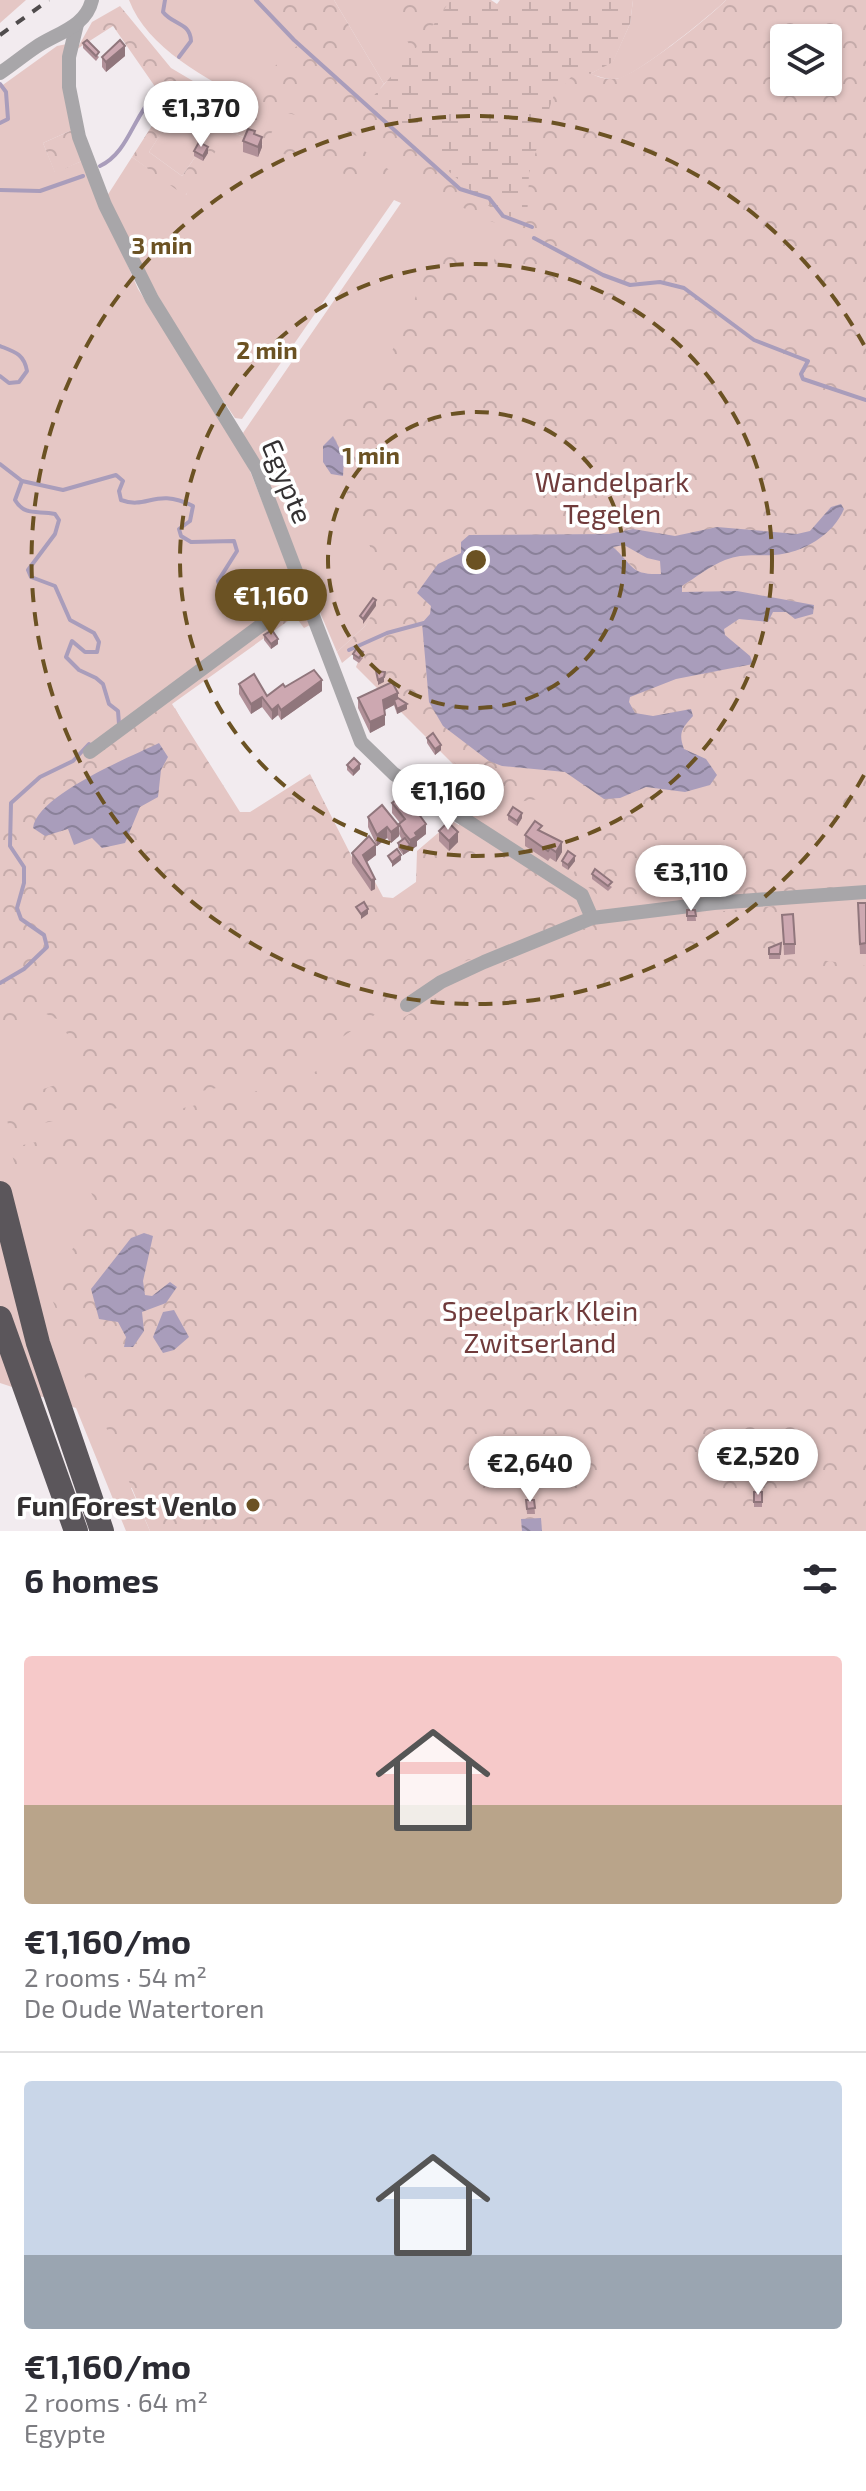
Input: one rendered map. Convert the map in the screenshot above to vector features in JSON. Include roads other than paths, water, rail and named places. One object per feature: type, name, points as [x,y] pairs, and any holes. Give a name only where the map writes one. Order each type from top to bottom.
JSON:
[{"type":"highway","points":[[0,1193],[38,1343],[102,1531]]},
{"type":"highway","points":[[0,1318],[76,1531]]},
{"type":"street","points":[[0,73],[37,46],[77,24],[89,12],[92,0]]},
{"type":"street","name":"Egypte","points":[[77,24],[69,57],[69,87],[79,137],[105,205],[152,299],[246,448],[306,592],[361,742],[376,759],[472,826],[582,895],[592,918]]},
{"type":"street","points":[[90,752],[306,592]]},
{"type":"street","points":[[407,1005],[455,976],[592,918],[714,903],[866,892]]},
{"type":"water","points":[[333,436],[344,457],[343,476],[331,474],[323,462],[323,446]]},
{"type":"water","points":[[841,504],[844,509],[832,527],[816,541],[785,554],[731,558],[682,586],[682,592],[737,591],[814,605],[813,614],[795,619],[786,612],[773,612],[768,622],[739,619],[724,629],[725,635],[750,656],[753,664],[676,679],[630,697],[629,702],[635,713],[653,716],[691,709],[693,716],[682,731],[682,743],[684,749],[706,759],[717,775],[710,785],[685,792],[646,787],[620,798],[604,799],[565,772],[502,766],[489,761],[443,726],[429,702],[422,623],[430,614],[431,606],[417,593],[438,564],[461,553],[461,542],[469,535],[609,534],[633,529],[675,536],[717,527],[797,534],[810,531],[831,507]],"holes":[[[624,545],[647,558],[660,561],[661,574],[638,571],[613,547]]]},
{"type":"water","points":[[159,743],[168,757],[161,770],[158,797],[140,807],[125,843],[102,848],[92,838],[74,845],[68,829],[45,836],[33,828],[38,815],[67,790]]},
{"type":"water","points":[[144,1233],[153,1236],[143,1281],[145,1295],[152,1296],[170,1282],[177,1287],[166,1303],[142,1312],[144,1331],[133,1347],[124,1347],[126,1337],[118,1322],[99,1319],[91,1289],[131,1238]]},
{"type":"water","points":[[174,1310],[189,1337],[174,1350],[163,1353],[153,1337],[163,1312]]},
{"type":"water","points":[[541,1518],[542,1531],[522,1531],[521,1519]]},
{"type":"waterway","points":[[165,0],[163,12],[188,30],[190,35],[191,41],[179,57]]},
{"type":"waterway","points":[[256,0],[294,40],[460,189],[489,198],[503,216],[532,227]]},
{"type":"waterway","points":[[0,84],[6,92],[8,119],[0,123]]},
{"type":"waterway","points":[[100,166],[124,144],[154,96]]},
{"type":"waterway","points":[[0,190],[40,191],[83,176]]},
{"type":"waterway","points":[[534,238],[603,275],[630,285],[660,282],[684,288],[754,340],[808,361],[801,374],[803,379],[866,400]]},
{"type":"waterway","points":[[0,346],[21,357],[27,371],[19,382],[9,383],[0,376]]},
{"type":"waterway","points":[[0,464],[22,481],[63,490],[116,475],[123,481],[119,491],[121,500],[138,502],[170,498],[193,506],[190,521],[179,529],[181,536],[191,542],[234,541],[237,551],[218,581],[222,592],[268,588],[284,597]]},
{"type":"waterway","points":[[22,481],[15,500],[19,505],[28,511],[55,514],[59,520],[55,534],[28,570],[31,577],[55,586],[70,620],[94,633],[99,642],[97,652],[85,652],[72,641],[66,657],[79,670],[103,684],[109,704],[118,711],[119,724]]},
{"type":"waterway","points":[[349,650],[387,633],[424,623]]},
{"type":"waterway","points":[[0,983],[24,969],[47,947],[44,935],[21,919],[17,908],[24,883],[24,867],[10,846],[11,803],[40,777],[73,761],[89,744]]},
{"type":"railway","points":[[0,35],[49,0]]},
{"type":"place","name":"Fun Forest Venlo","points":[[253,1505]]},
{"type":"park label","name":"Wandelpark Tegelen","points":[[612,497]]},
{"type":"park label","name":"Speelpark Klein Zwitserland","points":[[540,1326]]}]
